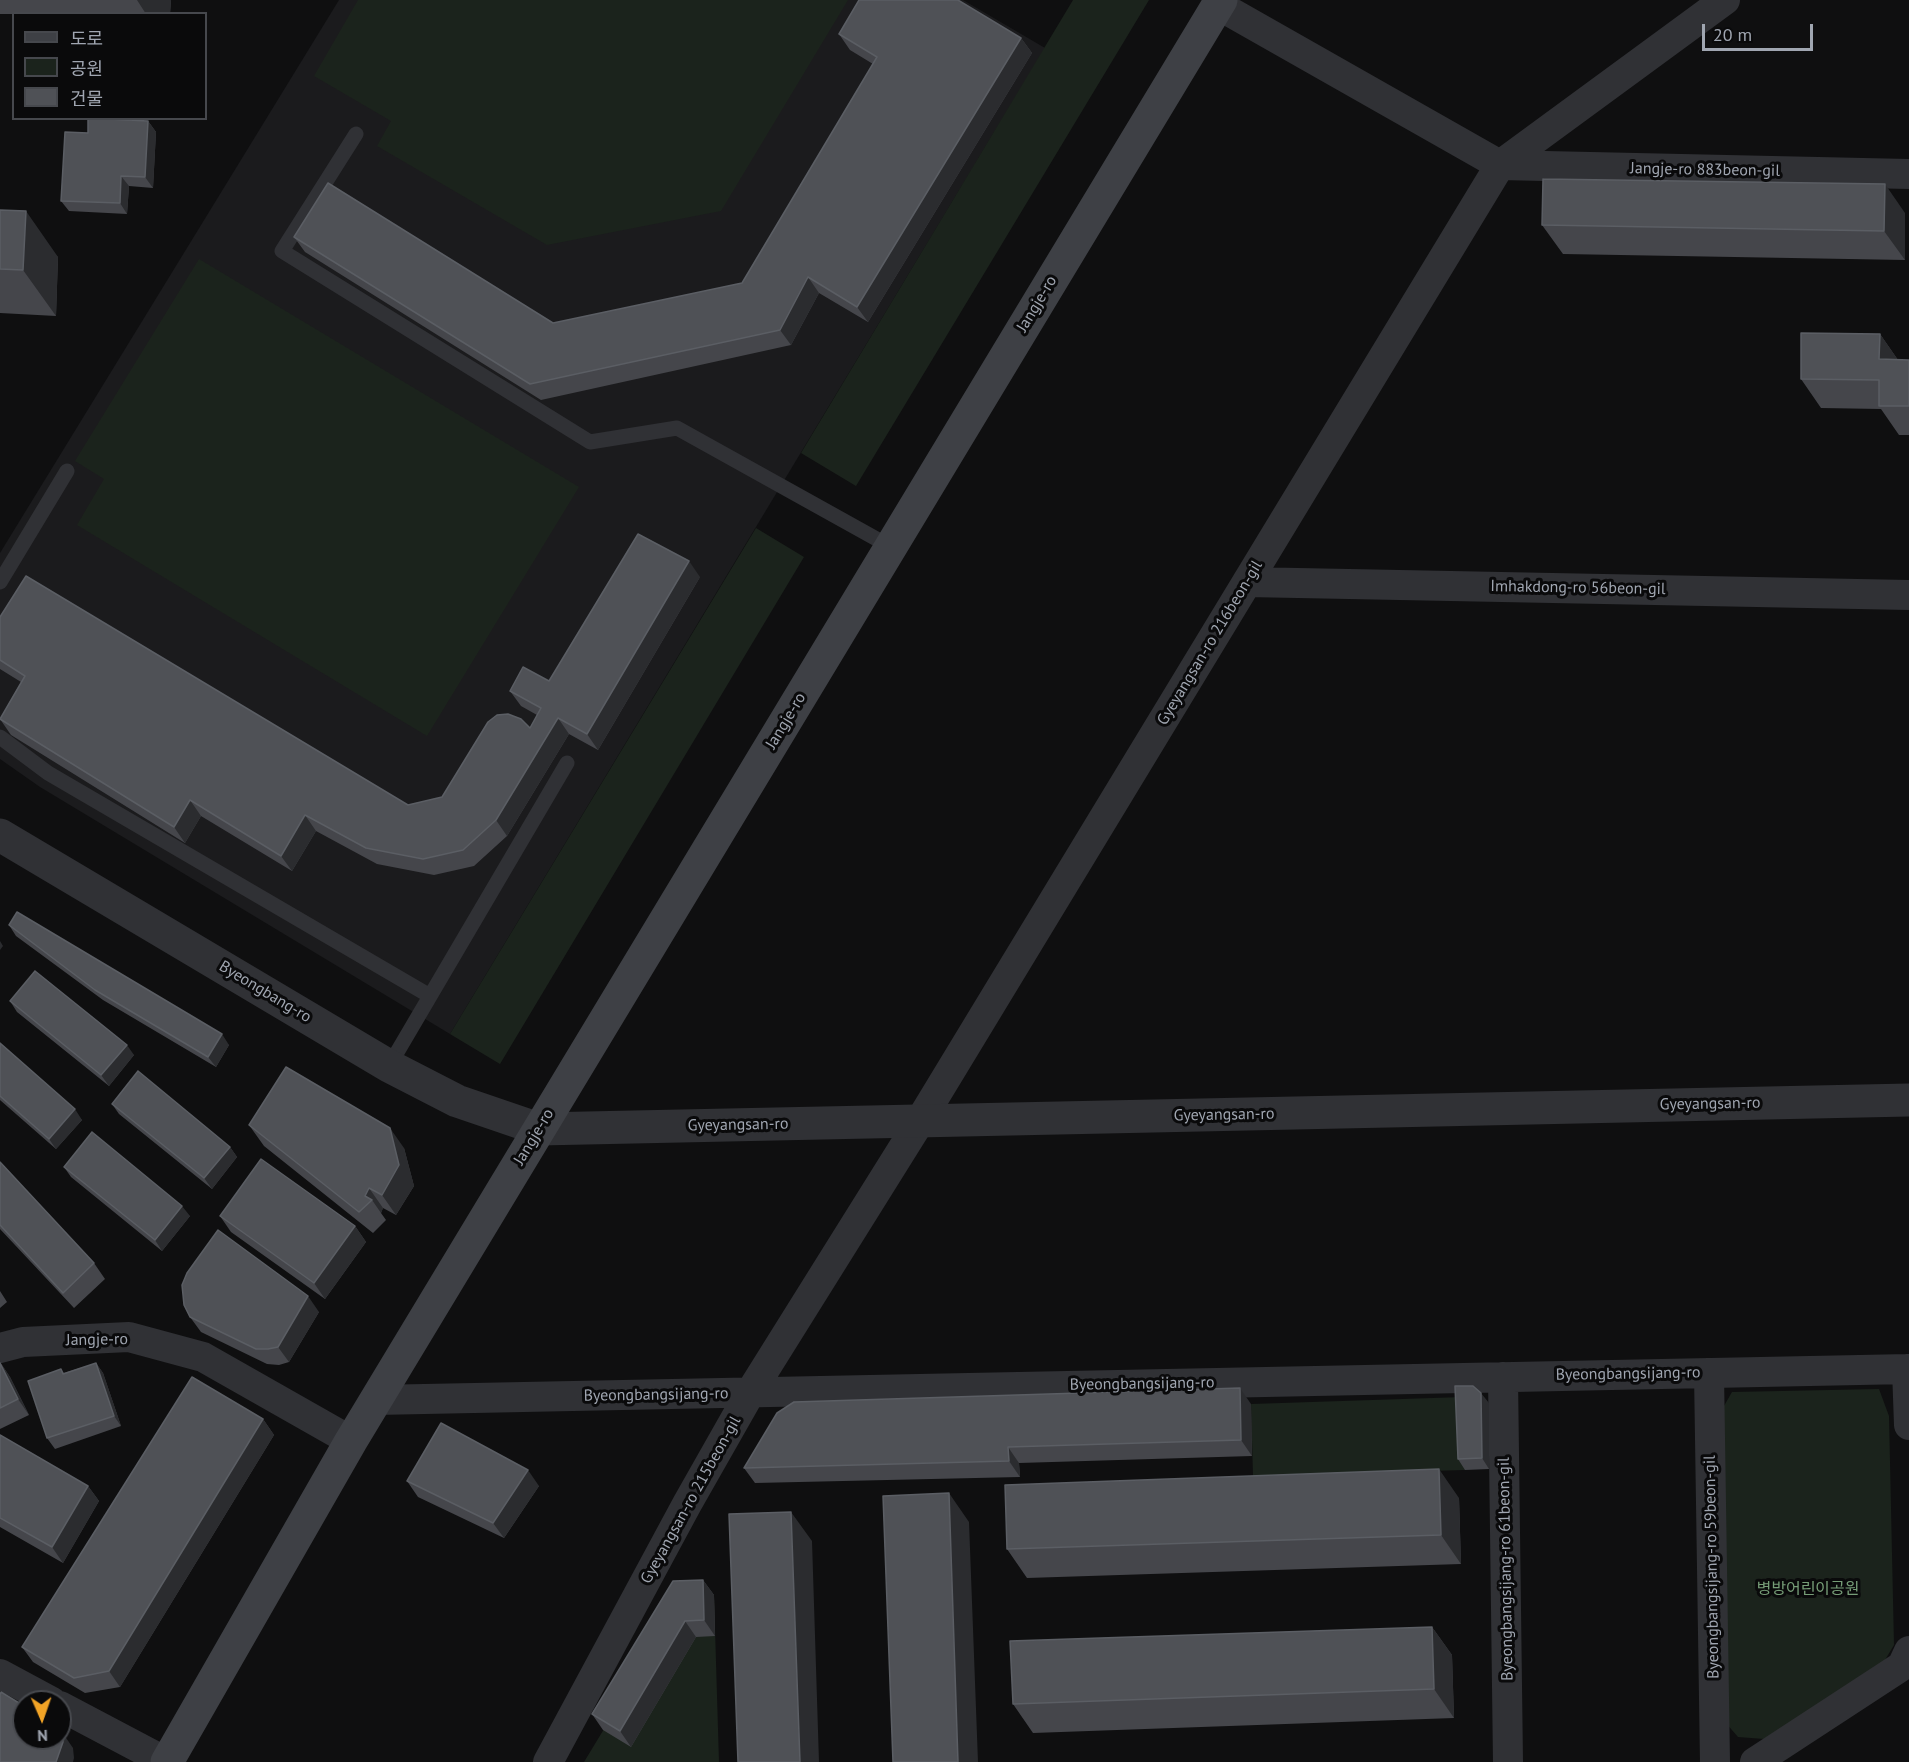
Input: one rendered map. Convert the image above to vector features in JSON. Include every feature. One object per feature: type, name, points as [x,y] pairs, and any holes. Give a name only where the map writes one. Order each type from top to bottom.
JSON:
[{"type":"main road","name":"Jangje-ro","points":[[166,1762],[375,1400],[1219,2]]},
{"type":"street","points":[[1500,165],[1725,0]]},
{"type":"street","name":"Jangje-ro 883beon-gil","points":[[1219,2],[1500,165],[1909,174]]},
{"type":"street","name":"Gyeyangsan-ro 216beon-gil","points":[[920,1121],[1500,165]]},
{"type":"street","name":"Imhakdong-ro 56beon-gil","points":[[1247,582],[1909,595]]},
{"type":"street","name":"Byeongbang-ro","points":[[0,835],[389,1066],[457,1101],[539,1129]]},
{"type":"street","name":"Gyeyangsan-ro","points":[[539,1129],[1909,1100]]},
{"type":"street","name":"Gyeyangsan-ro 215beon-gil","points":[[548,1762],[687,1504],[750,1393],[920,1121]]},
{"type":"street","name":"Jangje-ro","points":[[0,1348],[23,1341],[129,1337],[171,1348],[203,1357],[351,1441]]},
{"type":"street","points":[[1908,1369],[1909,1425]]},
{"type":"street","name":"Byeongbangsijang-ro","points":[[375,1400],[1908,1369]]},
{"type":"street","name":"Byeongbangsijang-ro 59beon-gil","points":[[1709,1373],[1715,1762]]},
{"type":"street","name":"Byeongbangsijang-ro 61beon-gil","points":[[1503,1377],[1509,1762]]},
{"type":"street","points":[[1755,1762],[1902,1666],[1909,1651]]},
{"type":"street","points":[[0,1674],[30,1690]]},
{"type":"street","points":[[72,1712],[166,1762]]},
{"type":"lane","points":[[356,134],[282,251],[590,442],[677,428],[891,547]]},
{"type":"lane","points":[[0,582],[67,471]]},
{"type":"lane","points":[[0,737],[48,773],[430,996]]},
{"type":"lane","points":[[389,1066],[567,763]]},
{"type":"shaded area","points":[[339,0],[963,0],[1045,48],[450,1034],[40,787],[0,759],[0,553]]},
{"type":"green space","points":[[358,0],[848,0],[721,211],[547,245],[377,146],[391,121],[314,76]]},
{"type":"green space","points":[[1073,0],[1149,0],[856,486],[801,453]]},
{"type":"green space","points":[[199,259],[579,487],[427,736],[77,525],[104,479],[75,461]]},
{"type":"green space","points":[[756,528],[804,557],[500,1064],[450,1034]]},
{"type":"green space","name":"병방어린이공원","points":[[1879,1389],[1889,1416],[1894,1645],[1882,1665],[1764,1739],[1738,1737],[1725,1722],[1720,1413],[1732,1392]]},
{"type":"green space","points":[[1463,1397],[1465,1470],[1253,1476],[1251,1404]]},
{"type":"green space","points":[[714,1595],[719,1762],[584,1762],[684,1597]]},
{"type":"building","points":[[859,0],[958,0],[1021,38],[857,307],[808,277],[780,330],[530,384],[294,237],[328,183],[553,323],[742,283],[877,57],[839,34]]},
{"type":"building","points":[[88,120],[148,121],[145,177],[121,176],[120,203],[61,201],[65,132],[88,133]]},
{"type":"building","points":[[1543,179],[1885,184],[1884,231],[1542,225]]},
{"type":"building","points":[[0,210],[26,211],[23,270],[0,269]]},
{"type":"building","points":[[1801,333],[1880,334],[1879,359],[1909,360],[1909,406],[1879,406],[1879,380],[1801,379]]},
{"type":"building","points":[[638,534],[689,561],[587,734],[558,718],[496,820],[463,850],[423,859],[366,848],[305,815],[281,856],[190,800],[174,827],[0,719],[25,676],[0,660],[0,617],[26,576],[408,805],[442,797],[488,722],[497,715],[508,714],[521,719],[530,728],[541,708],[510,691],[523,667],[549,681]]},
{"type":"building","points":[[17,912],[222,1034],[208,1057],[95,990],[9,925]]},
{"type":"building","points":[[35,971],[127,1045],[101,1075],[10,1001]]},
{"type":"building","points":[[0,1043],[75,1109],[49,1139],[0,1096]]},
{"type":"building","points":[[286,1067],[390,1128],[399,1165],[382,1195],[369,1188],[365,1196],[372,1200],[359,1212],[249,1125]]},
{"type":"building","points":[[138,1071],[230,1147],[204,1178],[112,1104]]},
{"type":"building","points":[[92,1132],[182,1206],[155,1240],[64,1167]]},
{"type":"building","points":[[261,1159],[355,1226],[314,1283],[220,1216]]},
{"type":"building","points":[[0,1162],[94,1263],[63,1293],[0,1225]]},
{"type":"building","points":[[218,1230],[308,1296],[278,1347],[256,1349],[190,1317],[184,1305],[182,1285],[187,1273]]},
{"type":"building","points":[[0,1363],[18,1399],[0,1408]]},
{"type":"building","points":[[96,1363],[114,1416],[47,1438],[28,1381],[61,1369],[63,1374]]},
{"type":"building","points":[[192,1377],[263,1419],[109,1671],[74,1678],[22,1647]]},
{"type":"building","points":[[1455,1386],[1473,1386],[1481,1393],[1482,1458],[1458,1459]]},
{"type":"building","points":[[1240,1388],[1241,1440],[1008,1447],[1009,1461],[744,1468],[777,1413],[794,1402]]},
{"type":"building","points":[[441,1423],[528,1470],[493,1523],[407,1481]]},
{"type":"building","points":[[0,1435],[88,1486],[52,1547],[0,1518]]},
{"type":"building","points":[[1439,1469],[1441,1535],[1007,1549],[1005,1485]]},
{"type":"building","points":[[949,1493],[958,1762],[893,1762],[883,1496]]},
{"type":"building","points":[[791,1512],[800,1762],[738,1762],[729,1514]]},
{"type":"building","points":[[703,1580],[704,1620],[685,1621],[620,1731],[592,1714],[673,1581]]},
{"type":"building","points":[[1432,1627],[1434,1689],[1013,1704],[1010,1641]]},
{"type":"building","points":[[1,1692],[12,1699],[12,1750],[60,1750],[56,1762],[0,1762]]}]
